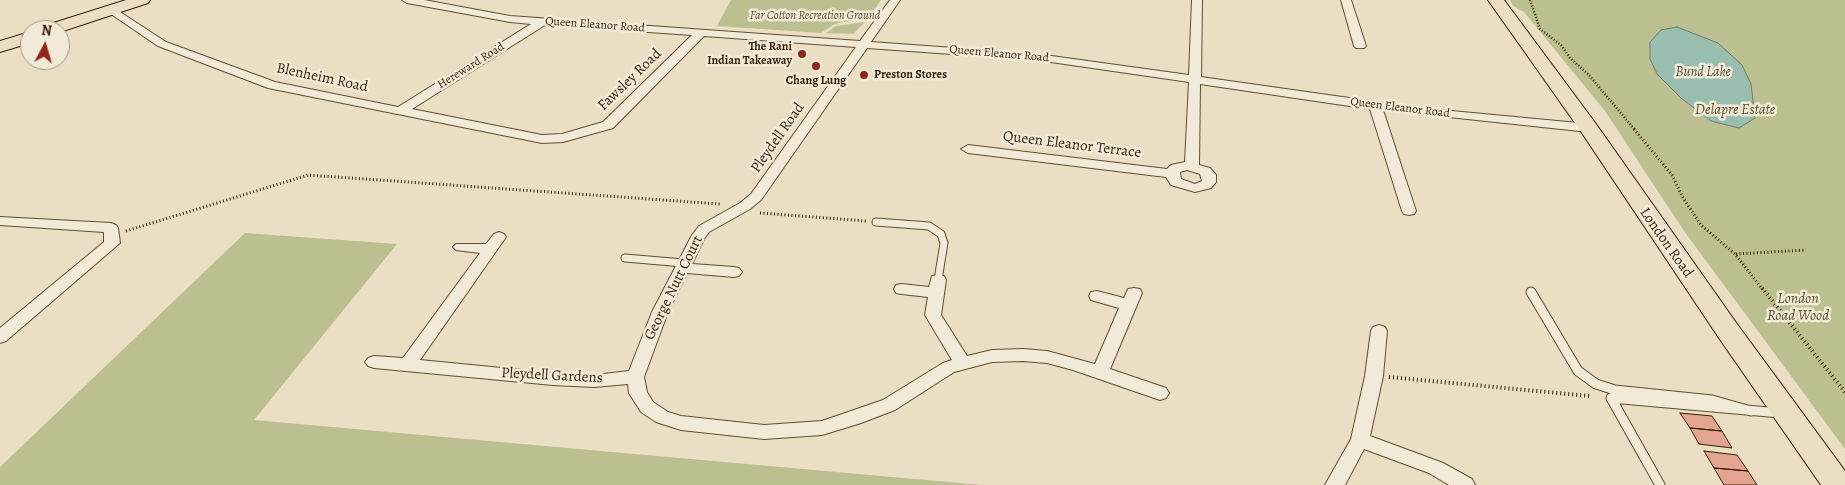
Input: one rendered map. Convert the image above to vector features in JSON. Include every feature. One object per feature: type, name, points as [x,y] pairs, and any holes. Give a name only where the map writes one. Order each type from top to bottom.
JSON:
[{"type":"highway","name":"London Road","points":[[1496,0],[1589,128],[1637,201],[1838,485]]},
{"type":"main road","points":[[70,23],[142,0]]},
{"type":"main road","points":[[0,47],[20,40]]},
{"type":"street","name":"Queen Eleanor Road","points":[[407,0],[510,19],[543,22],[865,43],[1037,57],[1420,112],[1589,128]]},
{"type":"street","name":"Pleydell Road","points":[[750,202],[894,0]]},
{"type":"street","points":[[1192,166],[1197,0]]},
{"type":"street","points":[[1346,0],[1360,46]]},
{"type":"street","name":"Blenheim Road","points":[[110,10],[162,44],[272,85],[542,139]]},
{"type":"street","name":"Hereward Road","points":[[400,111],[543,22]]},
{"type":"street","name":"Fawsley Road","points":[[542,139],[563,138],[608,125],[702,32]]},
{"type":"street","points":[[1375,105],[1409,211]]},
{"type":"street","name":"Queen Eleanor Terrace","points":[[968,149],[1172,174]]},
{"type":"street","name":"Queen Eleanor Terrace","points":[[1192,166],[1200,168],[1209,175],[1210,179],[1206,185],[1194,188],[1182,185],[1173,178],[1172,174],[1176,168],[1192,166]]},
{"type":"street","name":"George Nutt Court","points":[[635,377],[660,312],[697,238],[704,229],[750,202]]},
{"type":"street","points":[[0,221],[111,228],[112,235],[112,244],[0,337]]},
{"type":"street","points":[[408,365],[495,243],[460,246]]},
{"type":"street","points":[[683,266],[734,272]]},
{"type":"street","points":[[902,289],[937,286],[933,315],[938,326],[962,362]]},
{"type":"street","points":[[1097,296],[1131,299],[1100,372]]},
{"type":"street","points":[[1335,485],[1360,440],[1374,376],[1380,331]]},
{"type":"street","points":[[635,377],[638,393],[647,407],[662,417],[681,423],[764,432],[822,428],[889,405],[935,375],[962,362],[992,356],[1023,355],[1048,357],[1100,372],[1160,393]]},
{"type":"street","name":"Pleydell Gardens","points":[[374,362],[553,379],[594,381],[635,377]]},
{"type":"street","points":[[1360,440],[1436,468],[1465,485]]},
{"type":"lane","points":[[876,222],[929,226],[941,234],[944,243],[937,286]]},
{"type":"lane","points":[[625,258],[683,266]]},
{"type":"lane","points":[[1531,292],[1578,371],[1596,384],[1615,390],[1712,400],[1751,412]]},
{"type":"lane","points":[[1610,398],[1751,412],[1786,413]]},
{"type":"lane","points":[[1610,398],[1660,485]]},
{"type":"path","points":[[1530,0],[1540,29],[1561,45],[1570,58],[1588,74],[1672,174],[1683,198],[1701,224],[1735,254],[1845,392]]},
{"type":"path","points":[[112,235],[308,175],[750,202],[758,213],[876,222]]},
{"type":"path","points":[[1735,254],[1806,250]]},
{"type":"path","points":[[1374,376],[1610,398]]},
{"type":"green space","name":"Far Cotton Recreation Ground","points":[[731,0],[881,0],[867,20],[842,22],[833,25],[821,33],[717,26]]},
{"type":"green space","name":"Delapre Estate","points":[[1510,0],[1845,0],[1845,449],[1684,231],[1605,111],[1524,12],[1513,6]]},
{"type":"green space","points":[[865,22],[853,34],[826,33],[836,26]]},
{"type":"green space","points":[[245,233],[397,244],[254,420],[982,485],[0,485],[0,467]]},
{"type":"water","name":"Bund Lake","points":[[1677,27],[1718,43],[1742,65],[1751,84],[1755,118],[1739,128],[1711,121],[1681,98],[1657,74],[1650,59],[1650,42],[1661,30]]},
{"type":"building","points":[[1680,413],[1712,416],[1722,431],[1690,428]]},
{"type":"building","points":[[1690,428],[1722,431],[1732,448],[1699,444]]},
{"type":"building","points":[[1704,451],[1737,455],[1748,471],[1714,468]]},
{"type":"building","points":[[1714,468],[1748,471],[1757,485],[1724,485]]},
{"type":"place","name":"The Rani Indian Takeaway","points":[[802,54]]},
{"type":"place","name":"Chang Lung","points":[[816,66]]},
{"type":"place","name":"Preston Stores","points":[[864,75]]},
{"type":"park label","name":"London Road Wood","points":[[1798,308]]}]
